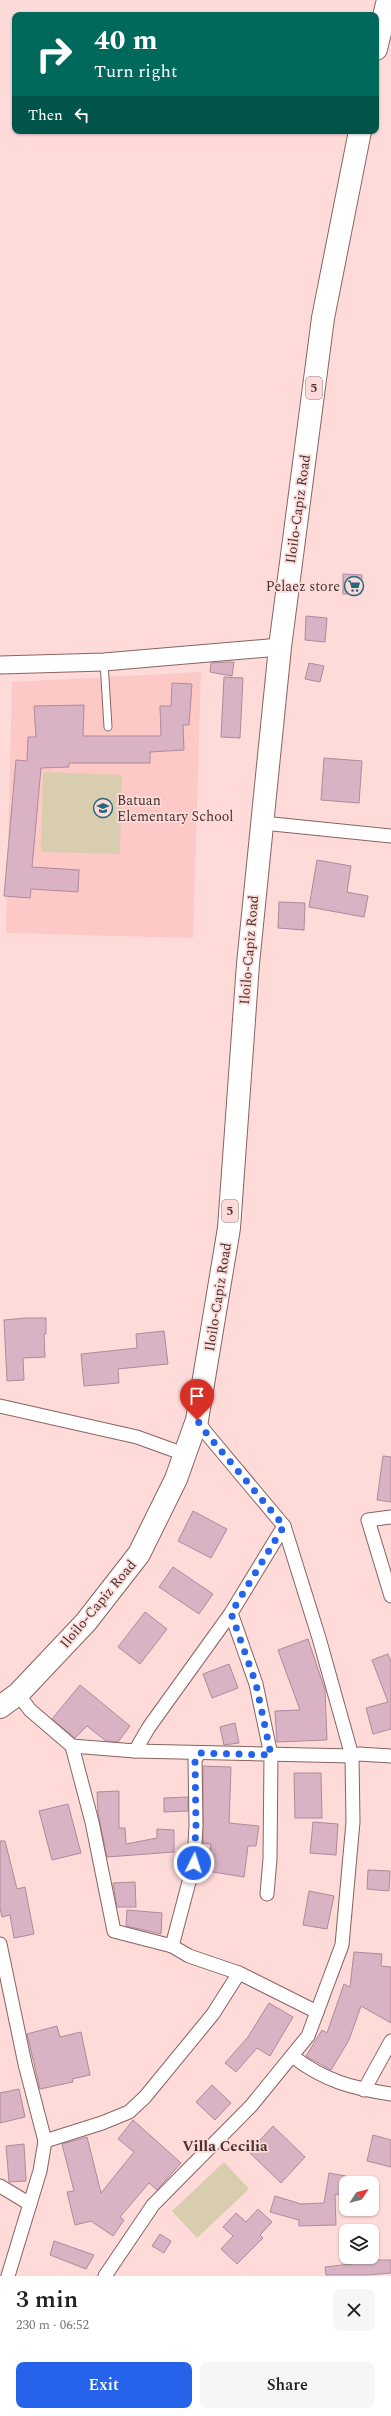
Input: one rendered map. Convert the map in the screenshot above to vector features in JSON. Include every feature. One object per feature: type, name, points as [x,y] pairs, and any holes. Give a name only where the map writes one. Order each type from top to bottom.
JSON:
[{"type":"highway","points":[[379,37],[388,0]]},
{"type":"highway","name":"Iloilo-Capiz Road","points":[[0,1707],[18,1694],[86,1622],[139,1554],[176,1479],[197,1420],[229,1228],[248,956],[263,823],[280,647],[323,318],[359,134]]},
{"type":"street","points":[[0,665],[104,662],[280,647]]},
{"type":"street","points":[[263,823],[391,836]]},
{"type":"street","points":[[0,1406],[137,1437],[184,1454]]},
{"type":"street","points":[[105,2276],[153,2205],[251,2106],[308,2036],[342,1945],[353,1822],[352,1756],[319,1638],[284,1526],[197,1420]]},
{"type":"street","points":[[391,1517],[368,1520],[391,1595]]},
{"type":"street","points":[[135,1751],[149,1727],[231,1613],[284,1526]]},
{"type":"street","points":[[231,1613],[256,1684],[271,1755],[270,1859],[267,1894]]},
{"type":"street","points":[[18,1694],[30,1710],[72,1746],[92,1822],[114,1931],[172,1946],[189,1956],[239,1973],[317,2012]]},
{"type":"street","points":[[72,1746],[135,1751],[271,1755],[352,1756],[359,1754],[391,1756]]},
{"type":"street","points":[[172,1946],[194,1863],[196,1825],[195,1760],[199,1753]]},
{"type":"street","points":[[0,1944],[25,2064],[45,2141],[30,2204],[8,2276]]},
{"type":"street","points":[[45,2141],[129,2112],[145,2097],[213,2014],[239,1973]]},
{"type":"street","points":[[364,2090],[391,2041]]},
{"type":"street","points":[[292,2056],[330,2080],[364,2090],[391,2094]]},
{"type":"street","points":[[0,2186],[30,2204]]},
{"type":"lane","points":[[104,662],[108,727]]},
{"type":"shaded area","name":"Batuan Elementary School","points":[[201,672],[193,938],[6,933],[12,682]]},
{"type":"shaded area","points":[[43,772],[122,775],[120,854],[41,852]]},
{"type":"shaded area","points":[[224,2162],[249,2189],[197,2238],[172,2211]]},
{"type":"building","points":[[343,574],[362,575],[361,594],[343,594]]},
{"type":"building","points":[[306,616],[327,618],[325,642],[305,640]]},
{"type":"building","points":[[234,662],[232,676],[210,672],[211,663]]},
{"type":"building","points":[[309,663],[324,666],[320,682],[305,679]]},
{"type":"building","points":[[224,677],[243,678],[240,738],[221,737]]},
{"type":"building","points":[[172,683],[192,684],[189,725],[183,725],[184,750],[150,752],[150,763],[69,763],[69,767],[41,768],[32,867],[79,870],[78,892],[31,889],[30,898],[4,896],[16,760],[27,761],[28,737],[36,737],[34,706],[84,705],[83,736],[161,736],[160,706],[171,706]]},
{"type":"building","points":[[324,758],[362,761],[359,803],[321,800]]},
{"type":"building","points":[[317,860],[351,866],[347,892],[368,896],[364,917],[309,907]]},
{"type":"building","points":[[279,902],[305,903],[304,930],[278,928]]},
{"type":"building","points":[[46,1318],[46,1334],[44,1334],[45,1357],[23,1358],[24,1380],[7,1381],[4,1320]]},
{"type":"building","points":[[164,1331],[168,1364],[118,1369],[119,1383],[84,1386],[81,1354],[137,1348],[136,1334]]},
{"type":"building","points":[[383,1456],[391,1457],[391,1502],[377,1500]]},
{"type":"building","points":[[193,1511],[227,1529],[211,1558],[178,1541]]},
{"type":"building","points":[[173,1567],[213,1594],[199,1614],[159,1587]]},
{"type":"building","points":[[145,1612],[167,1629],[140,1664],[118,1647]]},
{"type":"building","points":[[308,1639],[325,1690],[327,1740],[277,1742],[275,1711],[300,1710],[278,1650]]},
{"type":"building","points":[[388,1654],[391,1662],[391,1729],[373,1734],[366,1708],[388,1702],[372,1660]]},
{"type":"building","points":[[229,1664],[238,1688],[212,1698],[203,1674]]},
{"type":"building","points":[[80,1685],[130,1726],[118,1742],[106,1741],[87,1726],[75,1738],[52,1719]]},
{"type":"building","points":[[235,1723],[239,1743],[224,1745],[220,1727]]},
{"type":"building","points":[[203,1766],[231,1767],[229,1823],[259,1826],[256,1846],[248,1846],[244,1877],[207,1871],[211,1844],[203,1843]]},
{"type":"building","points":[[294,1773],[321,1773],[322,1818],[295,1818]]},
{"type":"building","points":[[119,1791],[119,1828],[125,1828],[126,1844],[157,1838],[157,1829],[174,1830],[174,1852],[107,1857],[98,1813],[97,1792]]},
{"type":"building","points":[[188,1797],[188,1811],[164,1812],[164,1798]]},
{"type":"building","points":[[68,1804],[81,1853],[52,1860],[39,1811]]},
{"type":"building","points":[[313,1822],[338,1824],[336,1855],[310,1853]]},
{"type":"building","points":[[0,1841],[5,1841],[17,1889],[25,1887],[34,1934],[14,1938],[10,1915],[2,1917],[0,1908]]},
{"type":"building","points":[[368,1870],[390,1871],[389,1891],[367,1889]]},
{"type":"building","points":[[135,1882],[136,1907],[117,1907],[113,1883]]},
{"type":"building","points":[[309,1891],[334,1896],[327,1929],[303,1925]]},
{"type":"building","points":[[127,1910],[162,1913],[161,1934],[126,1926]]},
{"type":"building","points":[[354,1952],[382,1954],[381,1966],[391,1967],[391,2023],[361,2006],[349,2040],[331,2070],[306,2056],[322,2030],[327,2033],[344,1984],[350,1987]]},
{"type":"building","points":[[269,2003],[293,2017],[270,2056],[257,2048],[236,2072],[225,2063],[248,2037]]},
{"type":"building","points":[[57,2026],[60,2037],[81,2032],[90,2075],[72,2079],[73,2082],[40,2089],[27,2034]]},
{"type":"building","points":[[212,2085],[231,2103],[215,2120],[196,2102]]},
{"type":"building","points":[[19,2089],[25,2117],[0,2123],[0,2093]]},
{"type":"building","points":[[133,2120],[181,2163],[157,2190],[149,2183],[120,2217],[124,2220],[113,2236],[91,2221],[75,2225],[67,2192],[74,2191],[62,2144],[87,2137],[101,2193],[134,2152],[118,2139]]},
{"type":"building","points":[[273,2126],[305,2157],[281,2183],[249,2152]]},
{"type":"building","points":[[373,2135],[391,2140],[391,2167],[367,2161]]},
{"type":"building","points":[[24,2144],[26,2181],[9,2182],[6,2146]]},
{"type":"building","points":[[329,2173],[346,2176],[339,2176],[339,2195],[335,2194],[336,2225],[299,2226],[299,2220],[270,2212],[275,2196],[301,2204],[324,2203]]},
{"type":"building","points":[[258,2209],[272,2222],[260,2235],[263,2238],[237,2264],[221,2249],[233,2236],[223,2227],[236,2213],[246,2222]]},
{"type":"building","points":[[160,2234],[171,2241],[164,2253],[152,2246]]},
{"type":"building","points":[[54,2241],[94,2255],[86,2269],[50,2255]]},
{"type":"building","points":[[379,2260],[391,2260],[391,2273],[367,2275],[326,2275],[325,2267],[350,2264],[379,2264]]},
{"type":"place","name":"Pelaez store","points":[[354,586]]},
{"type":"place","name":"Batuan Elementary School","points":[[103,808]]},
{"type":"district","name":"Villa Cecilia","points":[[225,2146]]},
{"type":"route","points":[[194,1863],[196,1825],[195,1760],[199,1753],[271,1755],[256,1684],[245,1649],[231,1613],[284,1526],[197,1420]]}]
